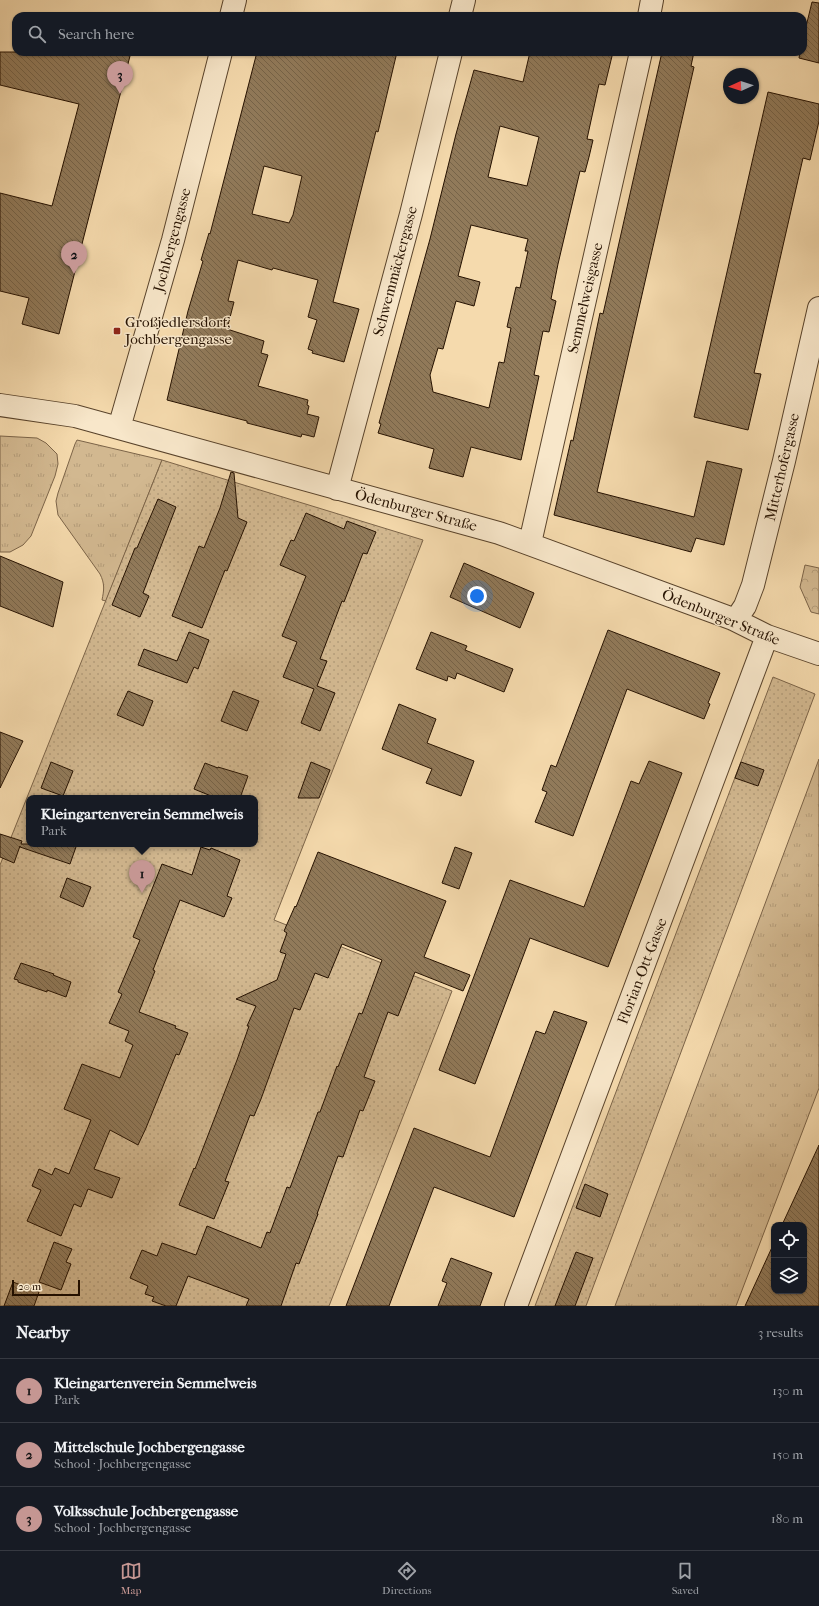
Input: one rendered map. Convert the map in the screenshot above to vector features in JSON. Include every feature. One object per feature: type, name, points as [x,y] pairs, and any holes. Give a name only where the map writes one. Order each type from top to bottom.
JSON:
[{"type":"street","points":[[232,12],[235,0]]},
{"type":"street","points":[[461,12],[464,0]]},
{"type":"street","points":[[650,12],[652,0]]},
{"type":"street","name":"Jochbergengasse","points":[[119,428],[173,240],[220,56]]},
{"type":"street","name":"Schwemmäckergasse","points":[[338,489],[409,222],[451,56]]},
{"type":"street","name":"Semmelweisgasse","points":[[530,543],[640,56]]},
{"type":"street","name":"Mitterhofergasse","points":[[733,619],[739,615],[745,606],[753,585],[784,461],[819,308]]},
{"type":"street","name":"Ödenburger Straße","points":[[0,405],[75,416],[499,533],[530,543],[733,619],[767,636],[819,654]]},
{"type":"street","name":"Florian-Ott-Gasse","points":[[516,1306],[767,636]]},
{"type":"green space","points":[[0,436],[37,438],[46,443],[57,454],[58,464],[55,476],[31,536],[23,545],[10,552],[0,552]]},
{"type":"green space","points":[[77,440],[162,460],[106,601],[102,600],[104,587],[100,574],[58,515],[56,501],[58,493]]},
{"type":"green space","points":[[162,460],[423,540],[274,920],[452,991],[329,1306],[0,1306],[0,865],[26,800],[26,847],[258,847],[258,795],[28,795]]},
{"type":"green space","points":[[805,565],[819,568],[819,614],[811,612],[800,587]]},
{"type":"green space","points":[[773,677],[815,694],[586,1306],[535,1306]]},
{"type":"green space","points":[[819,759],[819,1088],[736,1306],[615,1306]]},
{"type":"building","points":[[812,2],[819,3],[819,63],[799,58],[799,56],[807,56],[807,23]]},
{"type":"building","points":[[0,52],[12,52],[12,56],[130,56],[59,334],[22,324],[29,298],[0,291],[0,193],[52,206],[79,104],[0,85]]},
{"type":"building","points":[[256,56],[396,56],[378,132],[376,131],[333,302],[359,309],[344,362],[312,353],[313,351],[308,349],[317,320],[308,317],[318,280],[273,268],[272,270],[238,260],[228,301],[234,302],[227,329],[264,341],[261,353],[268,355],[258,386],[308,400],[307,405],[309,406],[307,414],[319,417],[314,437],[302,434],[301,437],[167,400],[188,311],[203,261],[201,260],[209,233],[210,234]],"holes":[[[264,166],[302,176],[293,215],[289,223],[252,214]]]},
{"type":"building","points":[[529,56],[612,56],[605,85],[599,84],[587,139],[593,140],[585,172],[580,171],[558,264],[551,299],[556,301],[549,332],[543,331],[534,375],[539,376],[521,460],[471,447],[463,477],[429,468],[434,449],[378,433],[381,424],[379,423],[430,239],[456,134],[474,70],[523,82]],"holes":[[[500,126],[539,137],[527,186],[488,177]],[[471,225],[528,239],[525,251],[528,251],[520,288],[516,287],[507,327],[511,328],[504,363],[499,362],[489,408],[433,392],[430,375],[438,348],[443,349],[456,301],[474,306],[480,282],[458,276]]]},
{"type":"building","points":[[661,56],[693,56],[691,66],[694,67],[597,492],[694,517],[707,461],[742,469],[724,545],[696,538],[691,552],[554,515],[571,440],[573,441],[600,313],[603,314]]},
{"type":"building","points":[[768,92],[819,104],[819,121],[810,160],[803,158],[754,373],[761,374],[748,430],[694,417]]},
{"type":"building","points":[[231,472],[234,473],[238,518],[247,522],[227,571],[225,570],[202,628],[172,616],[199,546],[204,548],[220,508]]},
{"type":"building","points":[[158,499],[176,507],[143,593],[149,596],[140,617],[112,605],[135,548],[137,548]]},
{"type":"building","points":[[306,513],[344,529],[347,521],[376,532],[367,554],[363,553],[344,602],[342,601],[320,659],[327,661],[317,686],[335,693],[320,731],[301,723],[314,689],[283,677],[297,642],[282,636],[306,576],[280,565],[291,540],[294,541]]},
{"type":"building","points":[[0,556],[63,582],[53,627],[0,606]]},
{"type":"building","points":[[464,563],[534,593],[520,628],[450,597]]},
{"type":"building","points":[[608,630],[720,673],[708,703],[710,704],[704,719],[627,689],[573,836],[535,822],[547,792],[542,790],[551,765],[556,767]]},
{"type":"building","points":[[189,632],[209,640],[198,669],[194,667],[187,683],[138,665],[144,649],[177,661]]},
{"type":"building","points":[[431,632],[467,646],[465,650],[513,669],[504,692],[457,673],[455,679],[448,676],[447,681],[416,669]]},
{"type":"building","points":[[128,691],[153,701],[143,726],[117,715]]},
{"type":"building","points":[[233,691],[259,701],[247,731],[221,721]]},
{"type":"building","points":[[399,704],[436,719],[427,743],[474,761],[461,796],[426,783],[432,769],[382,749]]},
{"type":"building","points":[[0,732],[23,741],[0,788]]},
{"type":"building","points":[[649,761],[682,773],[608,967],[530,938],[475,1084],[439,1070],[510,880],[584,907],[631,781],[639,784]]},
{"type":"building","points":[[51,762],[73,771],[63,795],[41,788]]},
{"type":"building","points":[[311,762],[330,770],[319,798],[298,798]]},
{"type":"building","points":[[741,762],[764,770],[758,786],[735,778]]},
{"type":"building","points":[[205,763],[248,776],[241,795],[209,795],[194,789]]},
{"type":"building","points":[[0,834],[22,841],[21,844],[26,844],[26,847],[76,847],[70,864],[20,846],[14,863],[0,857]]},
{"type":"building","points":[[201,847],[210,850],[211,848],[240,860],[227,896],[232,898],[224,917],[180,900],[153,970],[155,971],[139,1012],[176,1026],[175,1028],[188,1033],[179,1055],[176,1054],[138,1145],[110,1130],[94,1169],[120,1178],[112,1198],[88,1189],[81,1207],[74,1204],[61,1236],[27,1221],[41,1190],[32,1186],[39,1169],[52,1175],[55,1168],[69,1174],[91,1120],[64,1109],[82,1064],[120,1078],[133,1045],[125,1041],[129,1031],[109,1023],[122,994],[118,992],[140,940],[133,937],[162,864],[192,875]]},
{"type":"building","points":[[455,847],[472,853],[459,889],[442,883]]},
{"type":"building","points":[[318,852],[446,901],[424,957],[470,975],[463,991],[415,972],[398,1016],[388,1012],[364,1077],[375,1081],[363,1111],[360,1110],[343,1157],[338,1156],[299,1264],[296,1263],[281,1306],[246,1306],[249,1299],[188,1276],[176,1306],[166,1306],[152,1301],[154,1297],[145,1294],[148,1286],[130,1278],[142,1250],[157,1256],[162,1243],[196,1255],[207,1226],[261,1248],[267,1232],[270,1233],[287,1187],[290,1188],[318,1112],[320,1112],[359,1013],[362,1014],[382,960],[342,944],[328,978],[315,973],[300,1010],[294,1008],[261,1099],[254,1116],[250,1115],[225,1181],[229,1182],[214,1219],[179,1205],[194,1168],[195,1169],[237,1060],[249,1026],[247,1026],[256,1006],[236,999],[277,980],[286,954],[280,952],[287,933],[284,931],[295,906],[296,907]]},
{"type":"building","points":[[67,878],[91,887],[83,907],[60,897]]},
{"type":"building","points":[[21,963],[54,974],[53,975],[71,982],[66,997],[18,982],[18,980],[14,979]]},
{"type":"building","points":[[554,1011],[587,1022],[514,1217],[434,1187],[389,1306],[346,1306],[414,1128],[490,1157],[536,1031],[545,1034]]},
{"type":"building","points":[[819,1145],[819,1306],[745,1306],[771,1250],[771,1294],[807,1294],[807,1222],[783,1222]]},
{"type":"building","points":[[585,1184],[608,1194],[600,1217],[576,1208]]},
{"type":"building","points":[[54,1242],[72,1249],[66,1262],[71,1264],[61,1290],[39,1282]]},
{"type":"building","points":[[576,1252],[593,1258],[575,1306],[555,1306]]},
{"type":"building","points":[[451,1258],[492,1273],[480,1306],[438,1306],[447,1283],[442,1281]]},
{"type":"building","points":[[13,1282],[39,1292],[34,1306],[4,1306]]},
{"type":"place","name":"Volksschule Jochbergengasse","points":[[120,94]]},
{"type":"place","name":"Mittelschule Jochbergengasse","points":[[74,274]]},
{"type":"place","name":"Großjedlersdorf, Jochbergengasse","points":[[117,331]]},
{"type":"place","name":"Kleingartenverein Semmelweis","points":[[142,893]]}]
